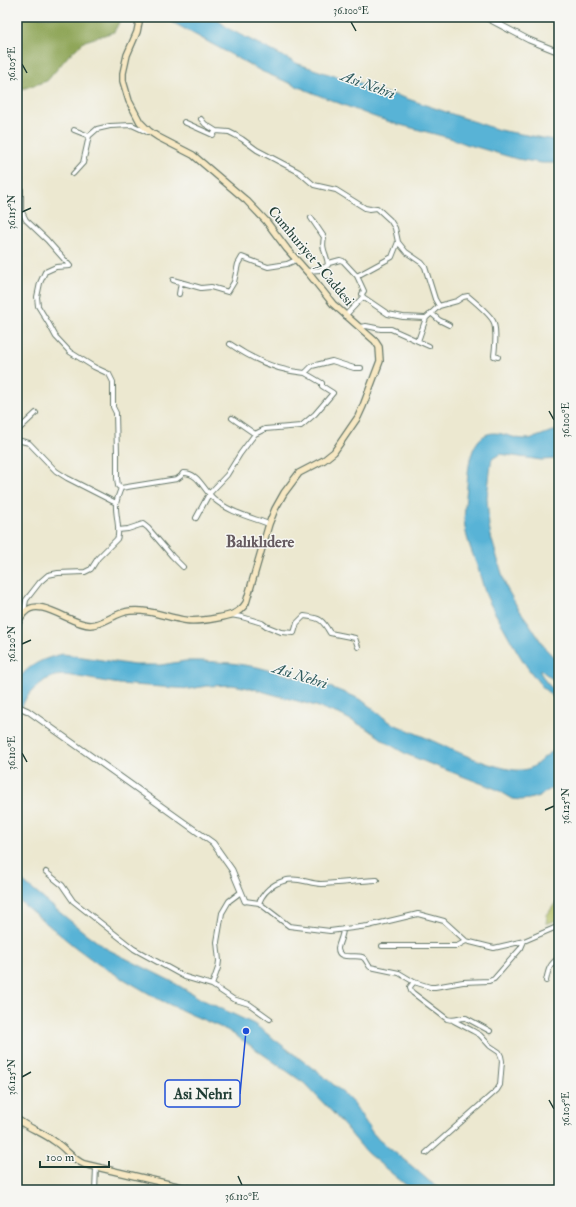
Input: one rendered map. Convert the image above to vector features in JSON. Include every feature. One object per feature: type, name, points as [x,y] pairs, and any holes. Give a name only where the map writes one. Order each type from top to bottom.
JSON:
[{"type":"main road","name":"Cumhuriyet 7 Caddesi","points":[[24,612],[33,607],[44,608],[76,622],[89,625],[99,624],[117,614],[130,611],[148,612],[191,621],[207,620],[231,615],[240,610],[246,603],[269,524],[281,498],[299,474],[324,460],[334,452],[358,417],[380,362],[378,344],[333,304],[248,201],[193,155],[169,143],[150,131],[140,122],[129,102],[123,81],[124,64],[137,32],[140,17]]},
{"type":"main road","points":[[17,625],[24,612]]},
{"type":"main road","points":[[17,1119],[25,1125],[57,1142],[80,1163],[194,1190]]},
{"type":"street","points":[[485,17],[529,40],[559,52]]},
{"type":"street","points":[[201,119],[205,124],[216,130],[229,132],[257,150],[299,172],[314,185],[336,190],[365,208],[377,208],[390,220],[395,228],[398,242],[406,252],[422,263],[425,267],[435,299],[439,306]]},
{"type":"street","points":[[184,122],[213,135],[216,130]]},
{"type":"street","points":[[73,174],[83,163],[89,136],[97,129],[110,126],[132,125],[146,132],[150,131]]},
{"type":"street","points":[[74,130],[89,136]]},
{"type":"street","points":[[21,190],[22,210],[26,220],[47,240],[70,266],[56,267],[45,272],[40,283],[37,297],[38,306],[56,337],[70,352],[94,367],[109,374],[113,382],[113,407],[116,413],[117,478],[118,486],[121,488]]},
{"type":"street","points":[[311,218],[324,237],[322,245],[329,263]]},
{"type":"street","points":[[357,276],[392,257],[398,242]]},
{"type":"street","points":[[173,280],[201,288],[211,287],[228,292],[234,282],[238,264],[242,257],[268,267],[287,264],[296,260]]},
{"type":"street","points":[[307,271],[320,270],[329,263],[340,260],[343,261],[357,276],[364,291],[362,294],[363,297],[345,316]]},
{"type":"street","points":[[179,294],[181,282]]},
{"type":"street","points":[[418,341],[426,318],[431,313],[439,306],[468,296],[494,322],[496,340],[494,356],[498,357]]},
{"type":"street","points":[[363,297],[388,314],[403,317],[426,318]]},
{"type":"street","points":[[431,313],[439,320],[449,325]]},
{"type":"street","points":[[359,327],[366,326],[391,329],[429,346]]},
{"type":"street","points":[[196,518],[209,494],[227,474],[255,434],[265,429],[301,426],[315,414],[333,393],[322,386],[322,382],[305,373],[277,368],[230,344]]},
{"type":"street","points":[[305,373],[312,366],[332,361],[354,368],[361,368]]},
{"type":"street","points":[[17,431],[36,413]]},
{"type":"street","points":[[232,418],[255,434]]},
{"type":"street","points":[[17,440],[29,443],[56,471],[67,478],[116,503]]},
{"type":"street","points":[[121,488],[177,479],[183,473],[192,474],[199,479],[213,498],[234,512],[269,524]]},
{"type":"street","points":[[24,612],[26,600],[40,582],[48,575],[85,572],[91,569],[98,558],[117,539],[119,535],[116,503],[121,488]]},
{"type":"street","points":[[118,530],[128,529],[143,524],[183,567]]},
{"type":"street","points":[[231,615],[262,623],[281,632],[294,633],[297,623],[304,616],[317,618],[324,623],[330,633],[355,638],[358,647]]},
{"type":"street","points":[[17,706],[28,711],[213,843],[232,870],[246,901],[260,903],[289,926],[330,931],[368,926],[418,914],[444,921],[466,941],[494,948],[524,941],[559,926]]},
{"type":"street","points":[[46,872],[62,885],[73,901],[134,949],[184,977],[212,985],[233,999],[254,1007],[270,1019]]},
{"type":"street","points":[[260,903],[262,896],[272,886],[292,879],[317,884],[377,880]]},
{"type":"street","points":[[212,985],[218,968],[216,942],[222,913],[229,901],[242,892]]},
{"type":"street","points":[[343,929],[338,949],[341,955],[361,956],[370,967],[399,973],[414,982],[430,987],[463,982],[489,981],[494,979],[521,948],[524,941]]},
{"type":"street","points":[[382,946],[457,946],[466,941]]},
{"type":"street","points":[[546,981],[550,965],[559,958]]},
{"type":"street","points":[[414,982],[410,987],[413,993],[439,1014],[480,1035],[490,1046],[499,1052],[502,1061],[500,1085],[497,1090],[426,1153]]},
{"type":"street","points":[[454,1021],[462,1017],[466,1018],[490,1031]]},
{"type":"street","points":[[95,1190],[96,1168]]},
{"type":"green space","points":[[17,17],[122,17],[114,32],[85,41],[69,55],[47,81],[22,89],[17,86]]},
{"type":"green space","points":[[559,898],[559,919],[546,924],[547,915]]},
{"type":"water","points":[[168,17],[214,17],[229,29],[296,63],[357,82],[380,92],[399,96],[499,130],[559,141],[559,163],[542,163],[517,159],[372,116],[261,71],[172,22]]},
{"type":"water","points":[[559,431],[559,459],[541,460],[500,454],[492,459],[487,497],[489,527],[506,587],[518,608],[545,648],[559,663],[559,684],[540,670],[540,672],[546,682],[559,695],[559,702],[542,687],[528,669],[490,604],[468,541],[464,518],[470,462],[473,450],[479,440],[484,436],[495,433],[525,439]]},
{"type":"water","points":[[63,654],[134,665],[161,665],[185,661],[231,663],[257,667],[322,684],[363,701],[388,721],[398,726],[466,756],[489,764],[514,770],[528,769],[549,754],[559,750],[559,784],[539,796],[521,800],[513,799],[496,789],[406,754],[368,729],[341,715],[316,706],[254,689],[232,685],[206,686],[190,689],[119,684],[73,676],[55,676],[45,680],[33,690],[26,698],[17,716],[17,681],[21,675],[37,663]]},
{"type":"water","points":[[17,877],[85,933],[107,949],[171,981],[201,999],[254,1024],[342,1092],[354,1104],[379,1140],[441,1190],[412,1190],[367,1153],[335,1115],[304,1083],[244,1041],[227,1030],[160,1000],[98,964],[17,899]]},
{"type":"place","name":"Asi Nehri","points":[[246,1031]]},
{"type":"district","name":"Balıklıdere","points":[[260,542]]}]
